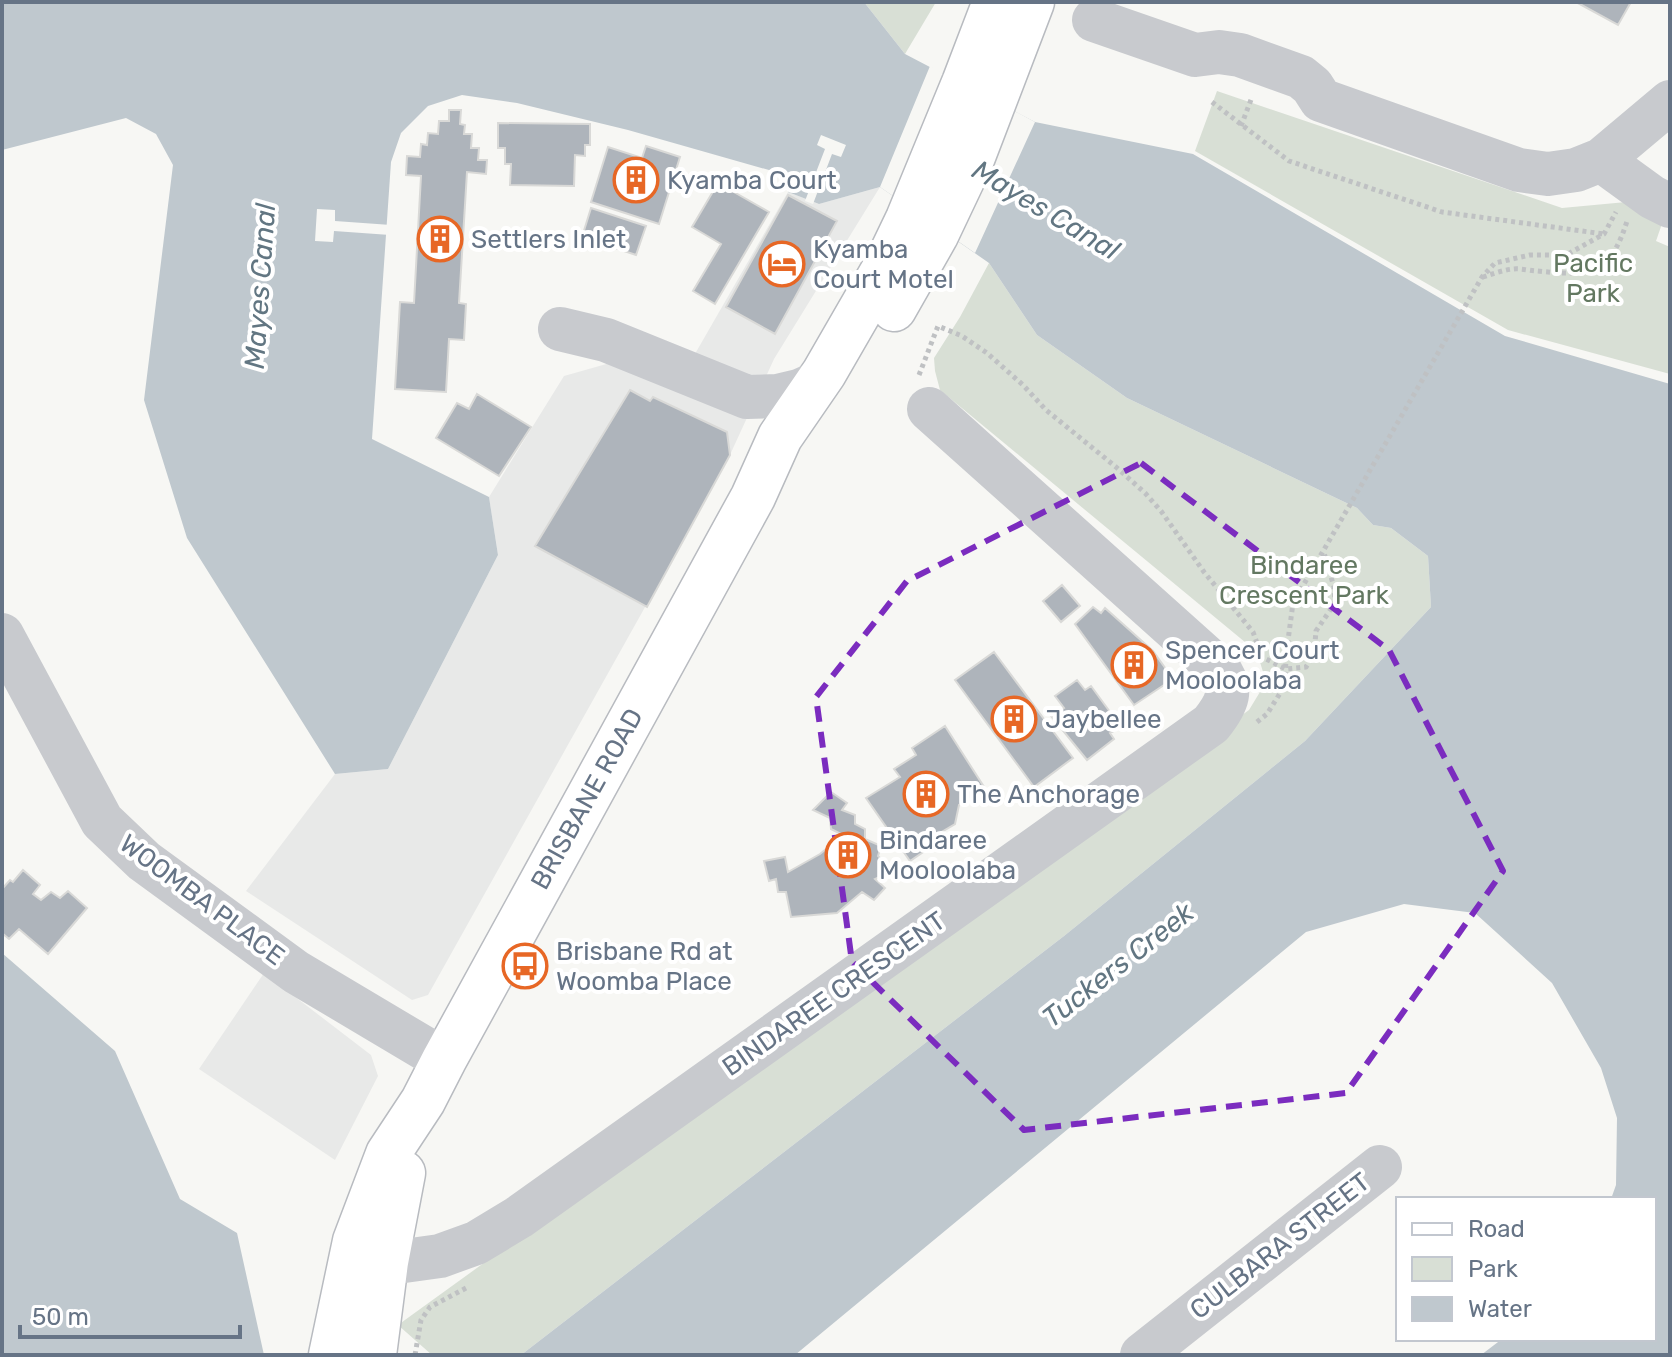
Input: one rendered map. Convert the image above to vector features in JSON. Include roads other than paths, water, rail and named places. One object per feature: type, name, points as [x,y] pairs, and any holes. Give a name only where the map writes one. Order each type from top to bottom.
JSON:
[{"type":"main road","name":"BRISBANE ROAD","points":[[331,1355],[355,1241],[388,1154],[423,1101],[758,485],[780,437],[817,383],[884,269],[922,227],[972,159],[995,2]]},
{"type":"main road","name":"BRISBANE ROAD","points":[[980,92],[1032,2]]},
{"type":"main road","name":"BRISBANE ROAD","points":[[758,485],[850,378],[882,330],[922,227]]},
{"type":"main road","name":"BRISBANE ROAD","points":[[374,1355],[399,1187],[423,1101]]},
{"type":"street","points":[[1094,20],[1195,55],[1234,53],[1306,80],[1321,100],[1529,172],[1566,172],[1601,160],[1670,102]]},
{"type":"street","points":[[1601,160],[1652,197],[1650,207]]},
{"type":"street","points":[[560,329],[606,340],[738,395],[778,396],[817,383]]},
{"type":"street","name":"BINDAREE CRESCENT","points":[[346,1288],[368,1266],[440,1256],[476,1243],[519,1217],[1211,724],[1223,708],[1228,691],[1225,677],[1217,667],[923,394]]},
{"type":"street","points":[[738,395],[760,432],[763,447],[758,485]]},
{"type":"street","name":"WOOMBA PLACE","points":[[2,635],[102,821],[144,861],[296,972],[444,1060]]},
{"type":"street","name":"CULBARA STREET","points":[[1142,1355],[1380,1167]]},
{"type":"water","points":[[2,2],[864,2],[905,54],[1035,122],[1193,154],[1505,336],[1670,384],[1670,1355],[1481,1355],[1499,1341],[1656,1341],[1656,1197],[1612,1197],[1616,1185],[1617,1118],[1601,1068],[1552,983],[1475,913],[1404,904],[1306,932],[795,1355],[521,1355],[1064,936],[1305,741],[1431,607],[1428,556],[1391,528],[1373,525],[1357,508],[1127,398],[1037,335],[989,263],[880,187],[819,204],[788,192],[797,178],[628,130],[517,103],[462,95],[428,106],[401,133],[391,162],[372,439],[489,497],[498,555],[388,769],[335,774],[187,538],[144,400],[173,165],[156,134],[126,118],[2,150]]},
{"type":"water","points":[[2,953],[115,1051],[180,1199],[237,1233],[264,1355],[2,1355]]},
{"type":"place","name":"Kyamba Court","points":[[636,180]]},
{"type":"place","name":"Settlers Inlet","points":[[440,239]]},
{"type":"place","name":"Kyamba Court Motel","points":[[782,264]]},
{"type":"place","name":"Spencer Court Mooloolaba","points":[[1134,665]]},
{"type":"place","name":"Jaybellee","points":[[1014,719]]},
{"type":"place","name":"The Anchorage","points":[[926,794]]},
{"type":"place","name":"Bindaree Mooloolaba","points":[[848,855]]},
{"type":"place","name":"Brisbane Rd at Woomba Place","points":[[525,966]]},
{"type":"water label","name":"Mayes Canal","points":[[1046,210]]},
{"type":"water label","name":"Mayes Canal","points":[[260,286]]},
{"type":"water label","name":"Tuckers Creek","points":[[1118,965]]},
{"type":"park label","name":"Pacific Park","points":[[1593,278]]},
{"type":"park label","name":"Bindaree Crescent Park","points":[[1304,580]]}]
